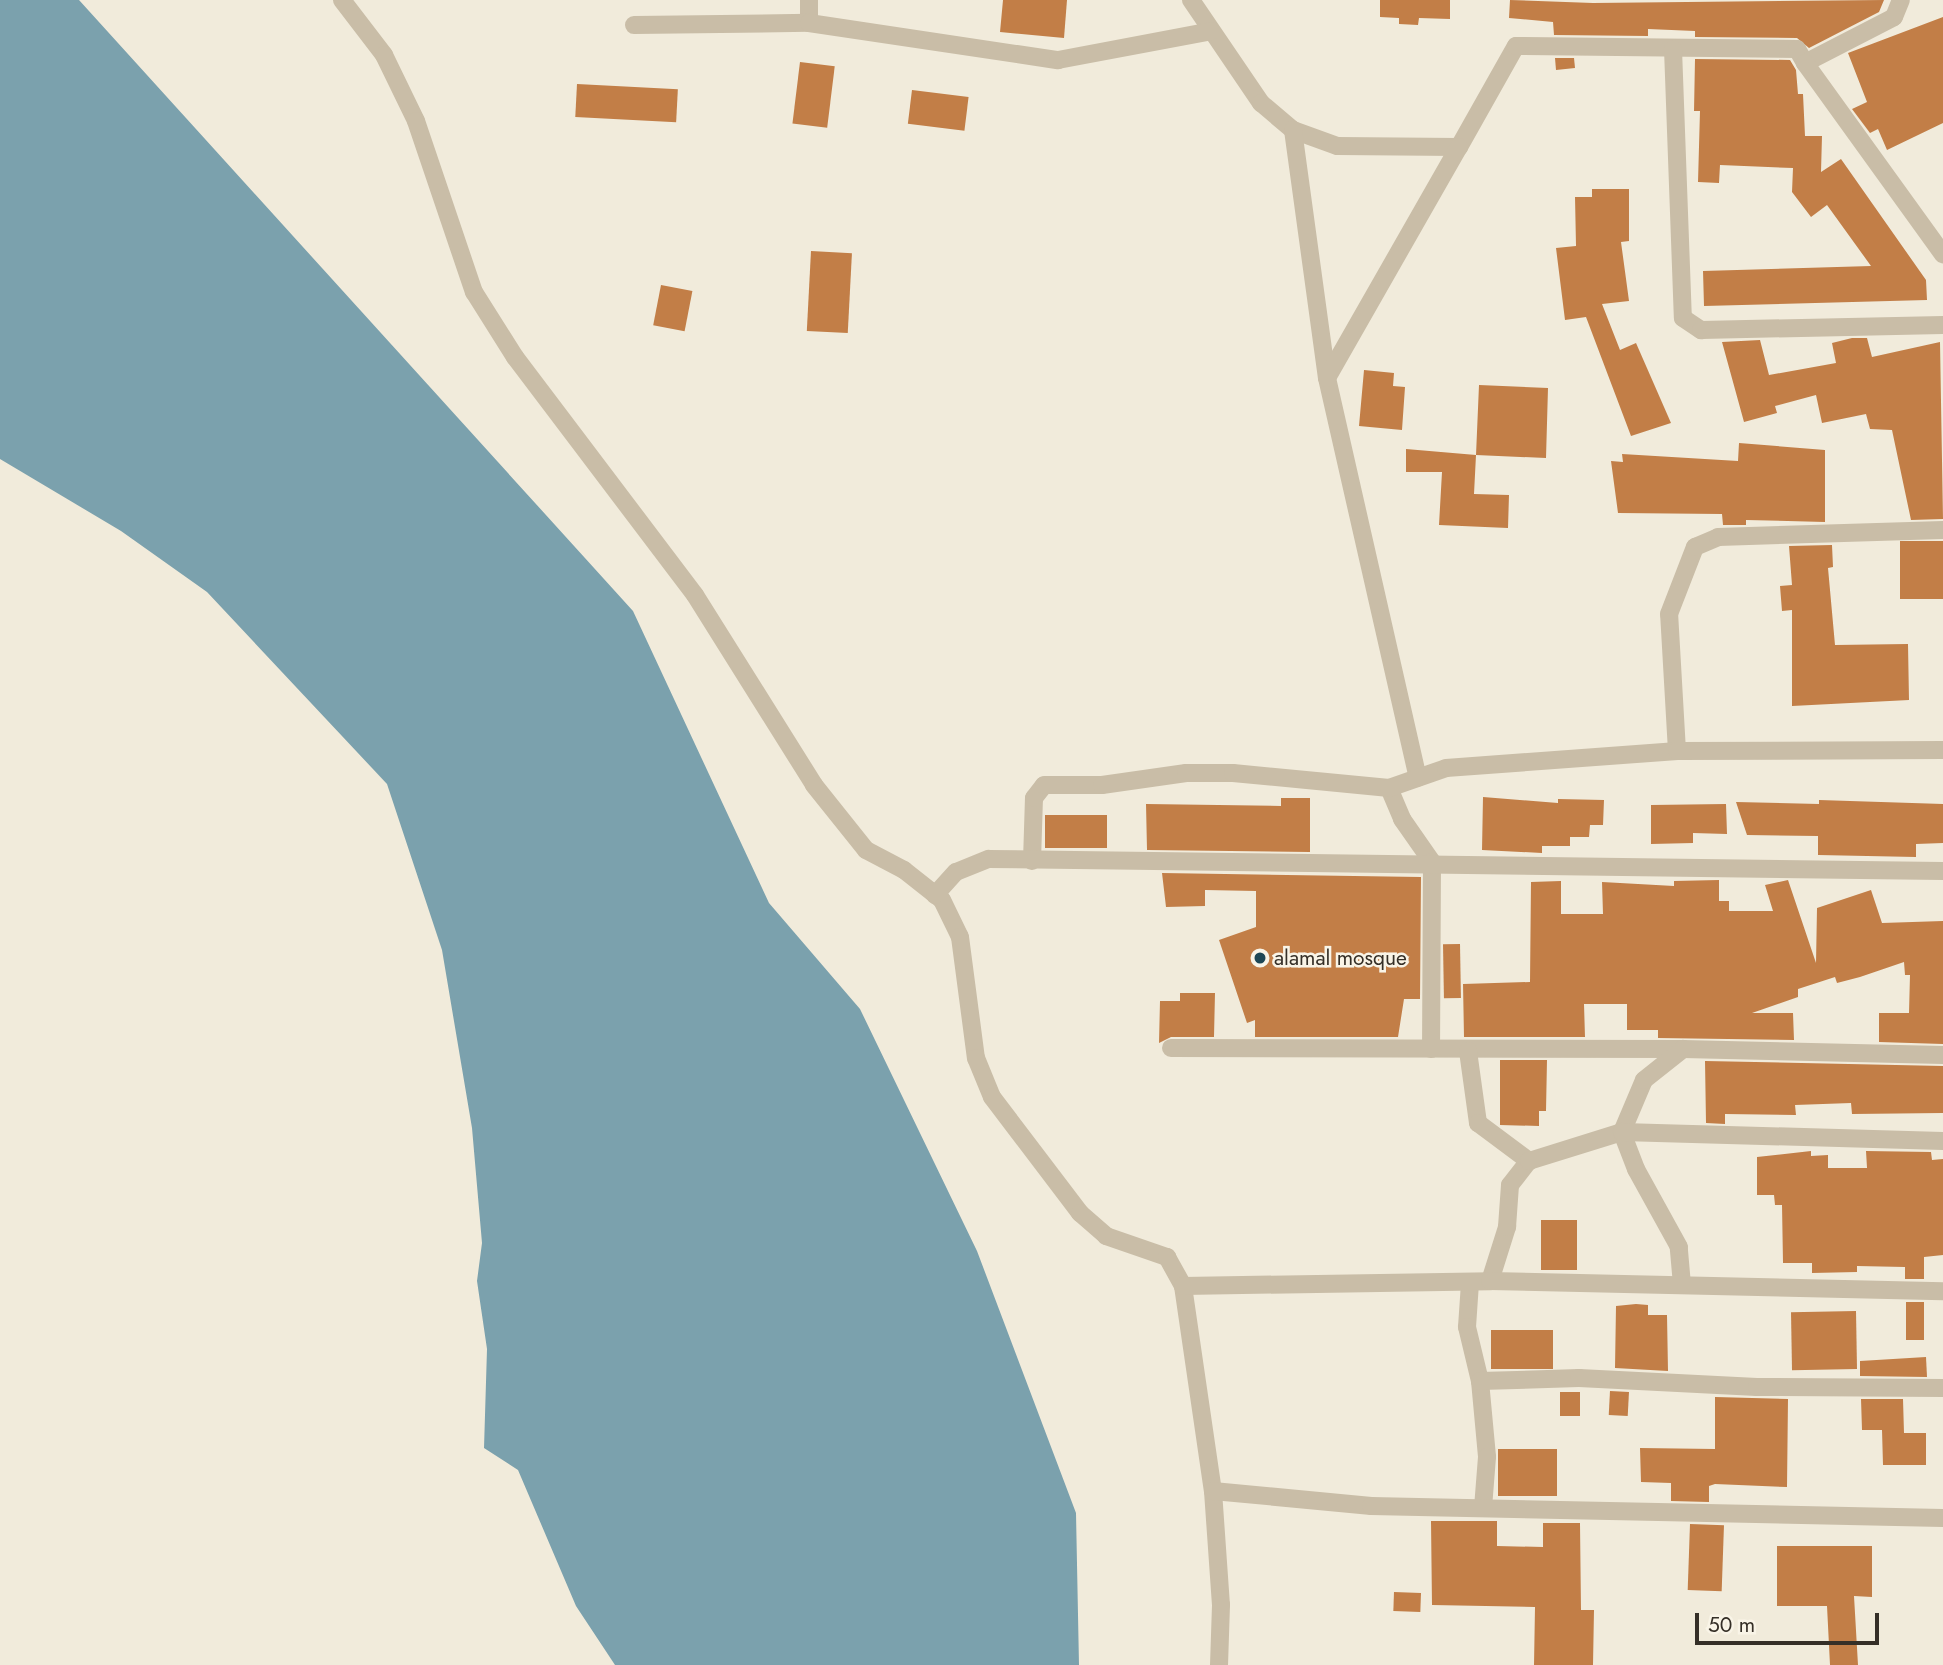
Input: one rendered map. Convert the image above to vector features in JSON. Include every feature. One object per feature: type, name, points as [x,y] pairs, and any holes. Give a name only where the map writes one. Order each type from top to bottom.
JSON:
[{"type":"street","points":[[342,0],[384,55],[395,77],[416,121],[474,292],[515,357],[695,595],[814,785],[866,849],[904,870],[935,895],[960,937],[976,1058],[992,1097],[1080,1213],[1106,1236],[1167,1257],[1183,1286],[1213,1491],[1221,1605],[1219,1665]]},
{"type":"street","points":[[809,0],[809,23]]},
{"type":"street","points":[[1191,0],[1261,103],[1293,130],[1337,146],[1459,147]]},
{"type":"street","points":[[1805,63],[1894,17],[1901,0]]},
{"type":"street","points":[[634,25],[809,23],[1058,60],[1211,31]]},
{"type":"street","points":[[1327,378],[1517,46],[1623,44],[1673,50],[1797,49],[1943,254]]},
{"type":"street","points":[[1673,50],[1683,318],[1701,330],[1943,325]]},
{"type":"street","points":[[1293,130],[1327,378],[1418,778]]},
{"type":"street","points":[[1677,751],[1669,614],[1695,547],[1718,537],[1943,530]]},
{"type":"street","points":[[1032,861],[1034,798],[1044,785],[1102,785],[1186,773],[1233,773],[1389,788],[1446,768],[1677,751],[1943,751]]},
{"type":"street","points":[[1389,788],[1402,819],[1432,862],[1431,1049]]},
{"type":"street","points":[[935,895],[956,872],[989,859],[1432,862],[1943,871]]},
{"type":"street","points":[[1171,1048],[1468,1051],[1683,1049],[1943,1055]]},
{"type":"street","points":[[1682,1285],[1679,1247],[1636,1169],[1622,1132],[1644,1080],[1683,1049]]},
{"type":"street","points":[[1468,1051],[1478,1123],[1529,1161]]},
{"type":"street","points":[[1490,1281],[1507,1227],[1510,1185],[1529,1161],[1622,1132],[1943,1141]]},
{"type":"street","points":[[1183,1286],[1490,1281],[1943,1292]]},
{"type":"street","points":[[1470,1283],[1467,1327],[1480,1381],[1487,1457],[1483,1508]]},
{"type":"street","points":[[1480,1381],[1579,1378],[1757,1387],[1943,1388]]},
{"type":"street","points":[[1213,1491],[1371,1506],[1943,1518]]},
{"type":"water","points":[[0,0],[79,0],[633,611],[769,903],[860,1009],[977,1251],[1076,1513],[1079,1665],[615,1665],[576,1606],[518,1470],[484,1448],[487,1349],[477,1281],[482,1243],[472,1128],[442,950],[387,784],[207,592],[121,531],[0,459]]},
{"type":"building","points":[[1003,0],[1067,0],[1064,38],[1000,32]]},
{"type":"building","points":[[1380,0],[1450,0],[1450,19],[1419,18],[1418,25],[1399,24],[1399,18],[1380,17]]},
{"type":"building","points":[[1510,0],[1593,3],[1884,0],[1879,12],[1809,48],[1797,38],[1695,37],[1695,31],[1648,29],[1648,36],[1554,35],[1553,22],[1509,18]]},
{"type":"building","points":[[1943,17],[1943,123],[1887,150],[1878,129],[1870,133],[1852,109],[1867,102],[1848,53]]},
{"type":"building","points":[[1555,58],[1574,58],[1575,68],[1556,70]]},
{"type":"building","points":[[1695,59],[1790,60],[1796,70],[1798,94],[1803,94],[1805,136],[1822,136],[1821,172],[1841,159],[1926,280],[1927,300],[1704,306],[1703,271],[1871,266],[1827,205],[1811,217],[1792,192],[1793,168],[1720,165],[1719,183],[1698,182],[1700,111],[1694,111]]},
{"type":"building","points":[[800,62],[835,66],[827,128],[792,124]]},
{"type":"building","points":[[577,84],[678,89],[676,122],[575,117]]},
{"type":"building","points":[[912,90],[969,97],[964,131],[908,124]]},
{"type":"building","points":[[1592,189],[1629,189],[1629,241],[1621,242],[1629,301],[1602,304],[1620,350],[1636,343],[1671,423],[1631,436],[1586,317],[1565,320],[1556,248],[1576,246],[1575,197],[1592,197]]},
{"type":"building","points":[[811,251],[852,253],[848,333],[807,331]]},
{"type":"building","points":[[661,285],[692,291],[685,331],[653,325]]},
{"type":"building","points":[[1852,338],[1867,338],[1872,357],[1940,342],[1943,519],[1911,520],[1892,430],[1870,429],[1866,414],[1822,423],[1816,395],[1775,406],[1777,413],[1744,422],[1722,342],[1760,340],[1769,375],[1836,363],[1832,343]]},
{"type":"building","points":[[1364,370],[1394,373],[1393,386],[1405,387],[1402,430],[1359,426]]},
{"type":"building","points":[[1479,385],[1548,388],[1546,458],[1476,455]]},
{"type":"building","points":[[1739,443],[1825,450],[1825,522],[1746,520],[1746,525],[1723,525],[1722,514],[1618,513],[1611,461],[1623,462],[1622,454],[1738,461]]},
{"type":"building","points":[[1406,449],[1476,455],[1474,494],[1509,495],[1508,528],[1439,525],[1442,472],[1406,472]]},
{"type":"building","points":[[1900,541],[1943,541],[1943,599],[1900,599]]},
{"type":"building","points":[[1832,545],[1833,567],[1828,568],[1835,645],[1908,644],[1909,700],[1792,706],[1792,610],[1782,611],[1780,586],[1792,585],[1789,546]]},
{"type":"building","points":[[1483,797],[1558,803],[1558,799],[1604,800],[1603,825],[1590,825],[1589,837],[1570,837],[1570,846],[1542,846],[1542,853],[1482,850]]},
{"type":"building","points":[[1281,798],[1310,798],[1310,852],[1147,850],[1146,804],[1281,806]]},
{"type":"building","points":[[1819,800],[1943,804],[1943,843],[1916,844],[1916,857],[1818,855],[1818,836],[1747,835],[1736,802],[1819,804]]},
{"type":"building","points":[[1726,804],[1727,834],[1693,833],[1693,843],[1651,844],[1651,805]]},
{"type":"building","points":[[1045,815],[1107,815],[1107,848],[1045,848]]},
{"type":"building","points":[[1162,873],[1421,877],[1420,999],[1404,999],[1398,1037],[1255,1037],[1255,1020],[1247,1023],[1219,940],[1256,927],[1256,891],[1205,890],[1205,906],[1166,907]]},
{"type":"building","points":[[1719,880],[1719,901],[1729,901],[1729,911],[1773,911],[1765,885],[1788,880],[1816,963],[1817,908],[1871,890],[1882,923],[1943,921],[1943,1044],[1879,1042],[1879,1013],[1909,1013],[1910,975],[1905,975],[1904,962],[1837,983],[1835,977],[1798,989],[1798,997],[1752,1013],[1793,1013],[1794,1040],[1658,1038],[1658,1030],[1627,1030],[1627,1004],[1584,1004],[1585,1037],[1464,1037],[1463,984],[1530,982],[1531,882],[1561,881],[1561,914],[1603,914],[1602,882],[1674,886],[1674,881]]},
{"type":"building","points":[[1443,944],[1460,944],[1461,998],[1444,998]]},
{"type":"building","points":[[1180,993],[1215,993],[1214,1037],[1171,1037],[1159,1043],[1160,1001],[1180,1001]]},
{"type":"building","points":[[1500,1060],[1547,1060],[1546,1111],[1539,1111],[1539,1126],[1500,1125]]},
{"type":"building","points":[[1705,1061],[1943,1066],[1943,1113],[1852,1114],[1851,1103],[1795,1105],[1796,1115],[1725,1114],[1725,1124],[1706,1123]]},
{"type":"building","points":[[1811,1151],[1811,1156],[1828,1155],[1828,1168],[1867,1168],[1866,1151],[1931,1152],[1932,1160],[1943,1159],[1943,1255],[1924,1257],[1924,1279],[1905,1279],[1905,1267],[1857,1266],[1857,1272],[1812,1273],[1812,1263],[1783,1263],[1782,1205],[1775,1205],[1774,1195],[1757,1195],[1757,1157]]},
{"type":"building","points":[[1541,1220],[1577,1220],[1577,1270],[1541,1270]]},
{"type":"building","points":[[1906,1302],[1924,1302],[1924,1340],[1906,1340]]},
{"type":"building","points":[[1648,1305],[1648,1315],[1667,1315],[1668,1371],[1615,1368],[1616,1306]]},
{"type":"building","points":[[1856,1311],[1857,1369],[1792,1370],[1791,1312]]},
{"type":"building","points":[[1491,1330],[1553,1330],[1553,1369],[1491,1369]]},
{"type":"building","points":[[1926,1357],[1927,1377],[1860,1376],[1860,1361]]},
{"type":"building","points":[[1610,1391],[1629,1392],[1628,1416],[1609,1415]]},
{"type":"building","points":[[1560,1392],[1580,1392],[1580,1416],[1560,1416]]},
{"type":"building","points":[[1715,1397],[1788,1399],[1787,1487],[1715,1484],[1709,1486],[1709,1502],[1671,1501],[1671,1483],[1641,1482],[1640,1448],[1715,1449]]},
{"type":"building","points":[[1861,1399],[1903,1399],[1904,1433],[1926,1433],[1926,1465],[1883,1465],[1882,1430],[1862,1430]]},
{"type":"building","points":[[1498,1449],[1557,1449],[1557,1496],[1498,1496]]},
{"type":"building","points":[[1431,1521],[1497,1521],[1497,1546],[1543,1547],[1543,1523],[1580,1523],[1581,1610],[1594,1610],[1593,1665],[1534,1665],[1535,1607],[1432,1605]]},
{"type":"building","points":[[1690,1524],[1724,1525],[1722,1591],[1688,1590]]},
{"type":"building","points":[[1777,1546],[1872,1546],[1872,1597],[1854,1596],[1858,1665],[1830,1665],[1827,1606],[1777,1606]]},
{"type":"building","points":[[1394,1592],[1421,1593],[1420,1612],[1393,1611]]},
{"type":"place","name":"alamal mosque","points":[[1260,958]]}]
